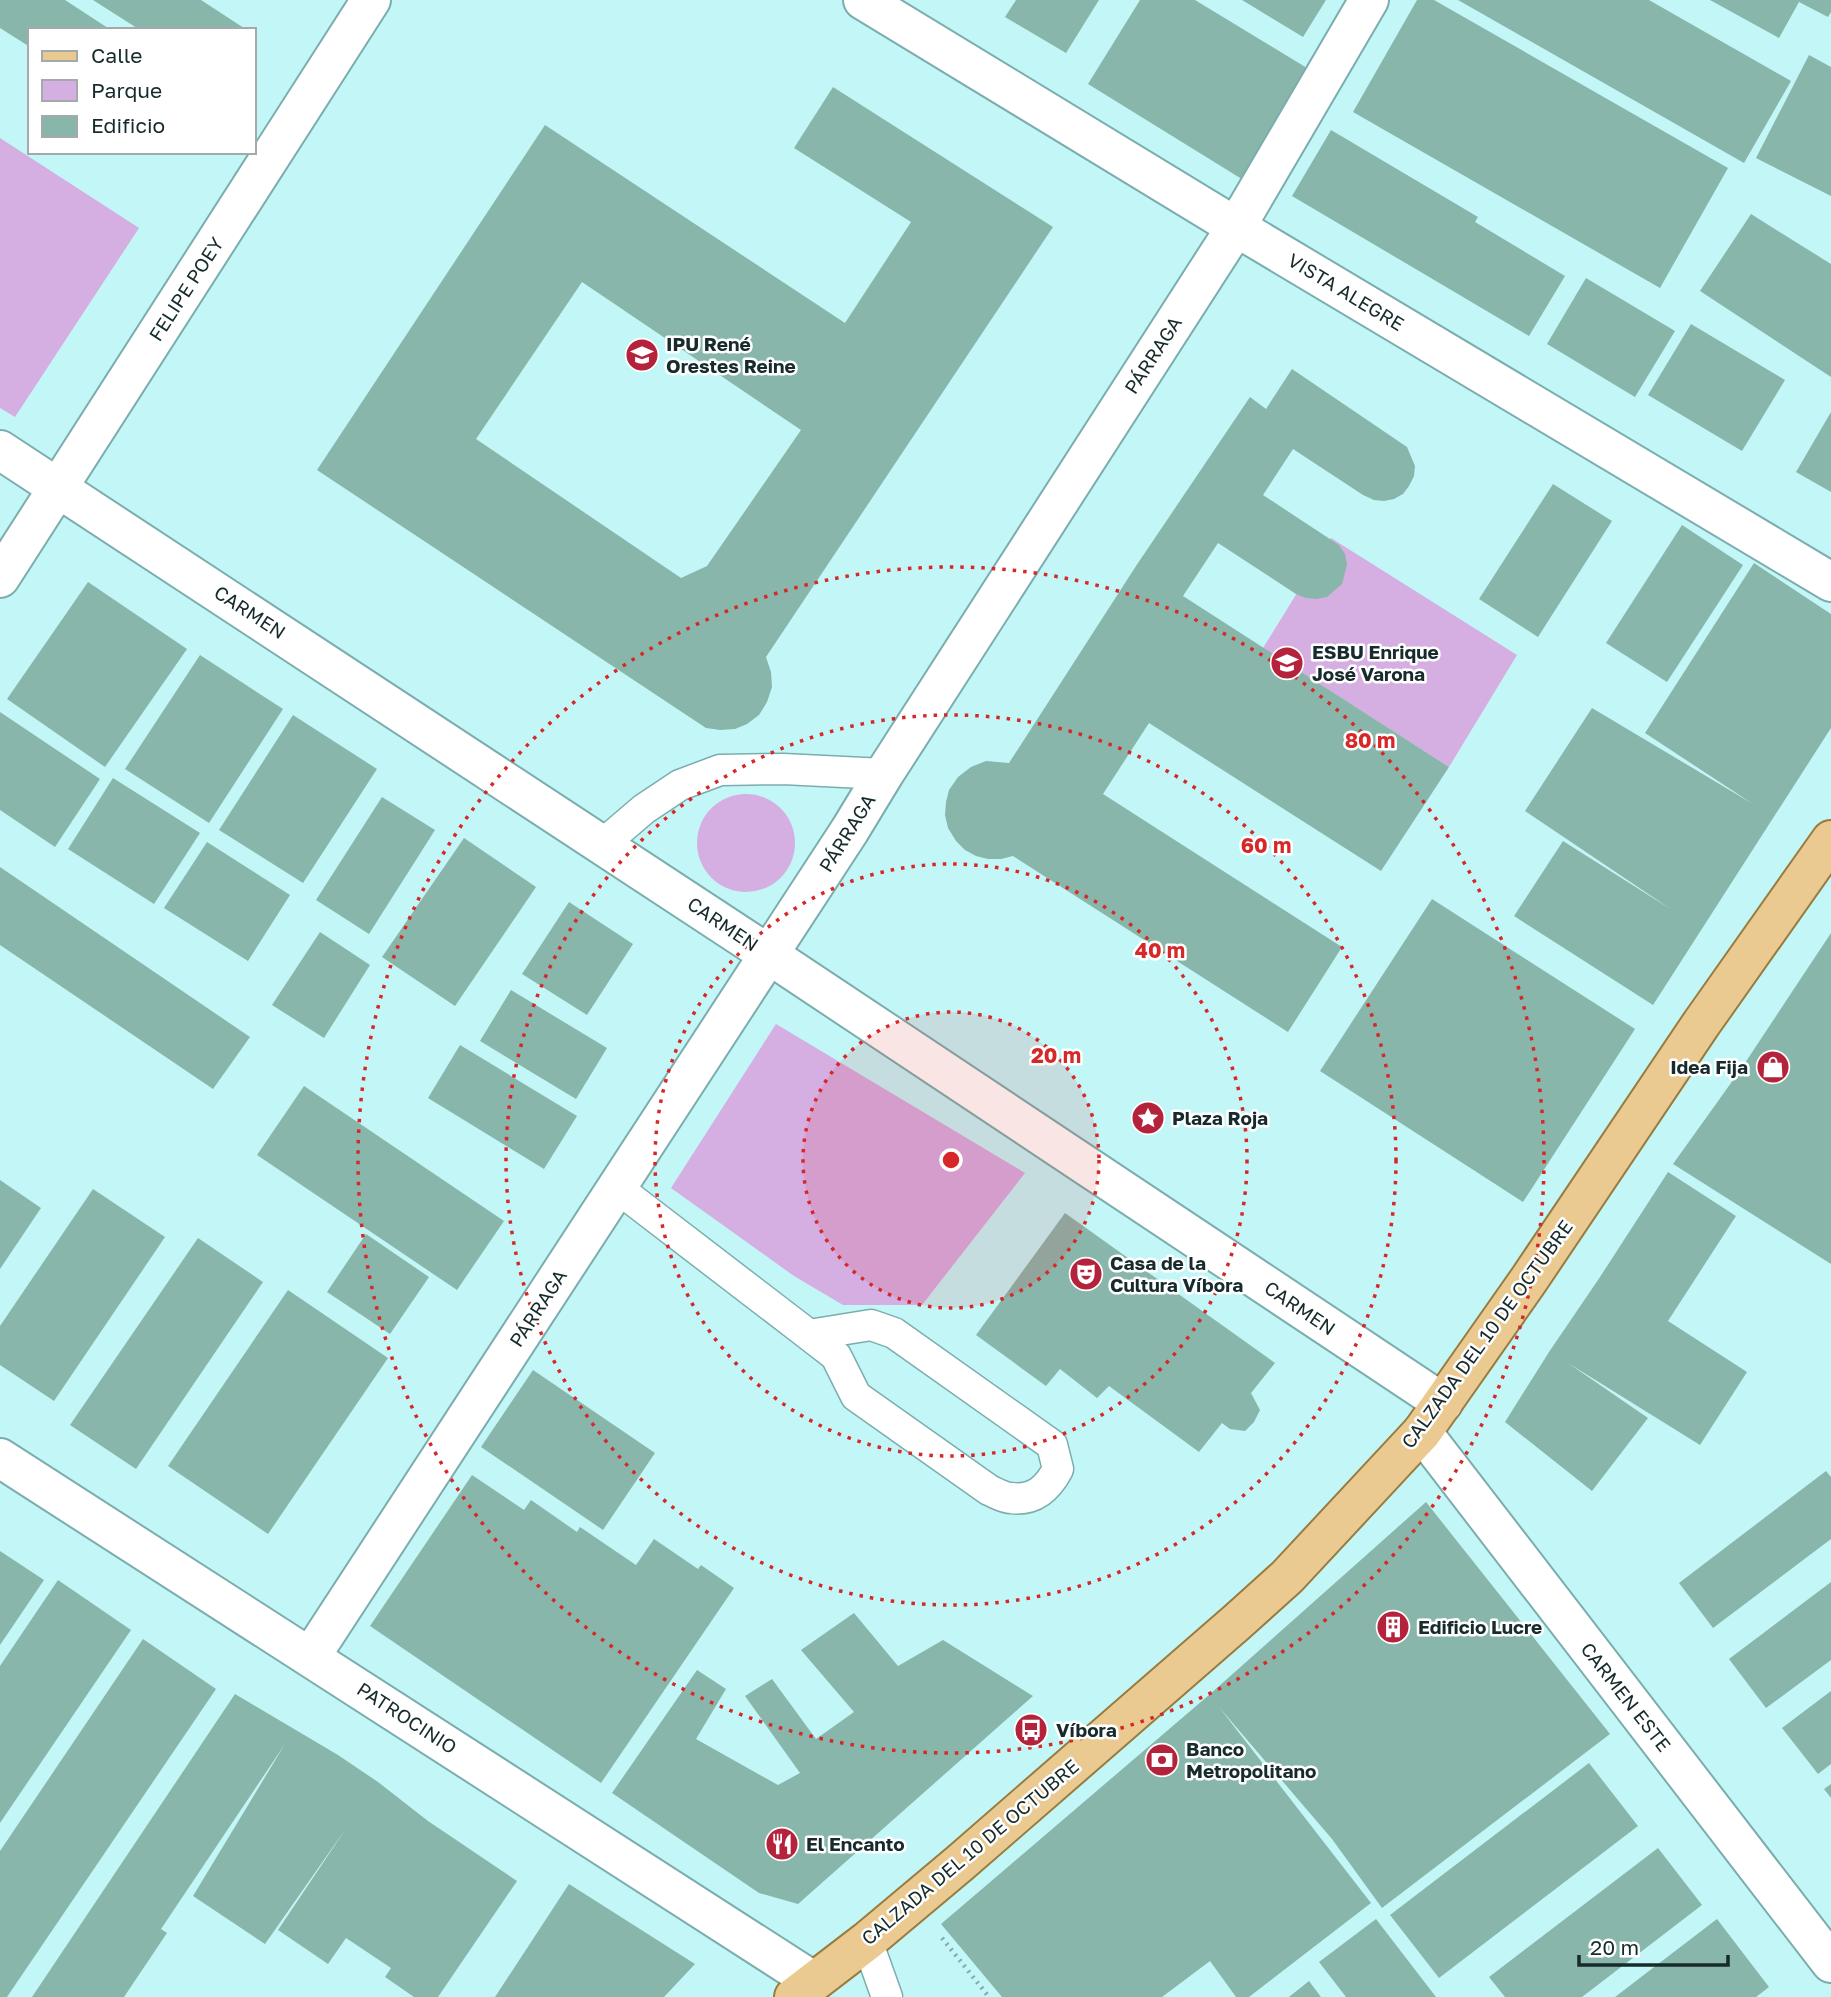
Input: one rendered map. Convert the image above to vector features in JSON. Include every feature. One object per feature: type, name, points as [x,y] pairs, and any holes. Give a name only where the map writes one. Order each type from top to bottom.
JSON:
[{"type":"main road","name":"CALZADA DEL 10 DE OCTUBRE","points":[[804,1989],[867,1941],[1022,1811],[1287,1577],[1432,1418],[1528,1281],[1700,1024],[1831,840]]},
{"type":"street","name":"FELIPE POEY","points":[[0,578],[371,0]]},
{"type":"street","name":"VISTA ALEGRE","points":[[863,0],[1236,227],[1831,582]]},
{"type":"street","name":"PÁRRAGA","points":[[311,1656],[850,830],[1236,227],[1369,0]]},
{"type":"street","name":"CARMEN","points":[[0,450],[768,954],[1432,1418]]},
{"type":"street","name":"CARMEN ESTE","points":[[1432,1418],[1831,1963]]},
{"type":"street","name":"PATROCINIO","points":[[0,1458],[311,1656],[804,1989]]},
{"type":"lane","points":[[603,844],[644,809],[680,785],[720,770],[783,769],[884,774]]},
{"type":"lane","points":[[616,1187],[808,1335],[836,1356],[856,1396],[989,1490],[1011,1499],[1033,1496],[1050,1484],[1058,1469],[1052,1445],[894,1333],[872,1325],[808,1335]]},
{"type":"lane","points":[[867,1941],[887,1997]]},
{"type":"path","points":[[914,1902],[989,1997]]},
{"type":"green space","points":[[0,138],[139,228],[15,417],[0,408]]},
{"type":"green space","points":[[1331,538],[1517,655],[1449,767],[1263,648]]},
{"type":"green space","points":[[746,794],[765,797],[781,808],[792,824],[795,843],[792,862],[781,878],[765,889],[746,892],[727,889],[711,878],[700,862],[697,843],[700,824],[711,808],[727,797]]},
{"type":"green space","points":[[776,1024],[1025,1173],[922,1305],[843,1305],[794,1276],[671,1188]]},
{"type":"building","points":[[0,0],[65,0],[108,28],[28,28],[28,46],[0,28]]},
{"type":"building","points":[[93,0],[201,0],[244,28],[137,28]]},
{"type":"building","points":[[1016,0],[1099,0],[1066,53],[1005,17]]},
{"type":"building","points":[[1140,0],[1195,0],[1312,71],[1245,181],[1088,84]]},
{"type":"building","points":[[1242,0],[1326,0],[1303,37]]},
{"type":"building","points":[[1417,0],[1434,0],[1728,168],[1660,288],[1353,112]]},
{"type":"building","points":[[1458,0],[1649,0],[1791,81],[1744,163]]},
{"type":"building","points":[[1710,0],[1831,0],[1831,12],[1828,17],[1799,2],[1779,38]]},
{"type":"building","points":[[1809,55],[1831,67],[1831,196],[1756,158]]},
{"type":"building","points":[[833,87],[1053,227],[766,657],[772,687],[759,715],[735,729],[720,730],[706,728],[317,470],[545,125],[845,323],[911,222],[794,148]],"holes":[[[582,282],[801,430],[707,566],[681,578],[476,439]]]},
{"type":"building","points":[[1331,130],[1478,217],[1475,222],[1565,276],[1529,336],[1292,196]]},
{"type":"building","points":[[1751,214],[1831,264],[1831,377],[1700,291]]},
{"type":"building","points":[[1586,278],[1675,331],[1635,397],[1547,344]]},
{"type":"building","points":[[1691,324],[1785,380],[1742,451],[1648,395]]},
{"type":"building","points":[[1292,369],[1407,447],[1415,466],[1414,476],[1403,494],[1394,499],[1374,500],[1293,449],[1263,495],[1339,545],[1345,554],[1347,565],[1342,584],[1327,597],[1306,598],[1218,543],[1183,596],[1449,767],[1381,871],[1149,723],[1103,794],[1342,947],[1288,1032],[1013,856],[988,859],[965,850],[948,828],[945,815],[949,790],[958,777],[971,767],[986,761],[1009,763],[1136,566],[1250,397],[1266,409]]},
{"type":"building","points":[[1831,412],[1831,492],[1796,472]]},
{"type":"building","points":[[1553,484],[1612,521],[1538,637],[1479,599]]},
{"type":"building","points":[[1682,525],[1743,565],[1667,682],[1606,643]]},
{"type":"building","points":[[1754,563],[1831,614],[1831,728],[1653,1005],[1514,916],[1563,841],[1672,910],[1525,811],[1592,708],[1753,804],[1645,733]]},
{"type":"building","points":[[88,582],[187,649],[105,767],[7,699]]},
{"type":"building","points":[[200,655],[283,709],[209,823],[125,769]]},
{"type":"building","points":[[0,712],[100,779],[55,847],[0,810]]},
{"type":"building","points":[[293,715],[377,769],[303,883],[219,830]]},
{"type":"building","points":[[113,778],[200,833],[154,904],[68,849]]},
{"type":"building","points":[[382,797],[435,830],[369,934],[316,900]]},
{"type":"building","points":[[464,838],[536,887],[455,1006],[382,957]]},
{"type":"building","points":[[207,842],[290,895],[248,961],[164,908]]},
{"type":"building","points":[[0,867],[250,1037],[213,1089],[0,945]]},
{"type":"building","points":[[1432,899],[1635,1029],[1523,1202],[1320,1071]]},
{"type":"building","points":[[569,902],[633,944],[587,1015],[522,974]]},
{"type":"building","points":[[320,932],[370,965],[324,1038],[272,1005]]},
{"type":"building","points":[[1831,933],[1831,1264],[1673,1164],[1741,1069]]},
{"type":"building","points":[[511,990],[607,1048],[576,1099],[480,1041]]},
{"type":"building","points":[[460,1045],[577,1116],[544,1169],[428,1098]]},
{"type":"building","points":[[304,1086],[504,1221],[457,1290],[257,1155]]},
{"type":"building","points":[[1668,1172],[1736,1216],[1668,1321],[1747,1372],[1700,1445],[1568,1363],[1648,1418],[1592,1491],[1505,1422]]},
{"type":"building","points":[[0,1180],[41,1208],[0,1269]]},
{"type":"building","points":[[93,1189],[165,1237],[54,1401],[0,1365],[0,1326]]},
{"type":"building","name":"Casa de la Cultura Víbora","points":[[1065,1213],[1275,1363],[1251,1393],[1260,1410],[1245,1431],[1230,1429],[1222,1423],[1199,1452],[1109,1386],[1097,1398],[1060,1369],[1046,1386],[976,1335]]},
{"type":"building","points":[[366,1234],[429,1277],[390,1334],[327,1292]]},
{"type":"building","points":[[198,1238],[263,1282],[136,1469],[70,1425]]},
{"type":"building","points":[[288,1290],[388,1358],[268,1534],[168,1466]]},
{"type":"building","points":[[533,1370],[655,1453],[603,1530],[481,1447]]},
{"type":"building","points":[[1826,1471],[1831,1477],[1831,1539],[1713,1628],[1679,1583]]},
{"type":"building","points":[[472,1475],[524,1510],[531,1500],[577,1532],[580,1527],[636,1565],[654,1539],[698,1569],[701,1565],[734,1588],[601,1783],[370,1626]]},
{"type":"building","points":[[1426,1502],[1610,1734],[1382,1908],[1332,1839],[1219,1707],[1371,1903],[1249,1997],[1236,1997],[1210,1961],[1162,1997],[1002,1997],[941,1924],[1209,1695]]},
{"type":"building","points":[[0,1551],[44,1580],[0,1645]]},
{"type":"building","points":[[58,1580],[131,1630],[0,1823],[0,1666]]},
{"type":"building","points":[[1831,1582],[1831,1660],[1766,1708],[1729,1659]]},
{"type":"building","points":[[854,1613],[898,1666],[943,1640],[1033,1696],[798,1904],[759,1893],[612,1793],[697,1670],[726,1689],[696,1739],[778,1785],[800,1773],[745,1696],[772,1679],[816,1739],[854,1712],[801,1650]]},
{"type":"building","points":[[143,1639],[216,1689],[7,1997],[0,1997],[0,1851]]},
{"type":"building","points":[[1831,1691],[1831,1764],[1818,1774],[1782,1728]]},
{"type":"building","points":[[235,1694],[338,1755],[428,1821],[517,1881],[438,1997],[414,1997],[385,1977],[391,1968],[346,1938],[328,1964],[278,1930],[347,1827],[265,1944],[193,1896],[285,1744],[161,1929],[167,1933],[124,1997],[32,1997]]},
{"type":"building","points":[[1589,1763],[1638,1826],[1439,1978],[1390,1915]]},
{"type":"building","points":[[1831,1784],[1831,1798],[1824,1789]]},
{"type":"building","points":[[1658,1848],[1702,1905],[1582,1997],[1505,1997],[1489,1977]]},
{"type":"building","points":[[569,1884],[695,1964],[664,1997],[495,1997]]},
{"type":"building","points":[[1376,1919],[1436,1997],[1346,1997],[1319,1962]]},
{"type":"building","points":[[1717,1919],[1769,1987],[1756,1997],[1615,1997]]},
{"type":"building","points":[[1309,1981],[1321,1997],[1289,1997]]},
{"type":"place","name":"IPU René Orestes Reine","points":[[642,355]]},
{"type":"place","name":"ESBU Enrique José Varona","points":[[1287,663]]},
{"type":"place","name":"Idea Fija","points":[[1773,1067]]},
{"type":"place","name":"Plaza Roja","points":[[1148,1118]]},
{"type":"place","name":"Casa de la Cultura Víbora","points":[[1086,1274]]},
{"type":"place","name":"Edificio Lucre","points":[[1393,1627]]},
{"type":"place","name":"Víbora","points":[[1031,1730]]},
{"type":"place","name":"Banco Metropolitano","points":[[1162,1760]]},
{"type":"place","name":"El Encanto","points":[[782,1844]]}]
